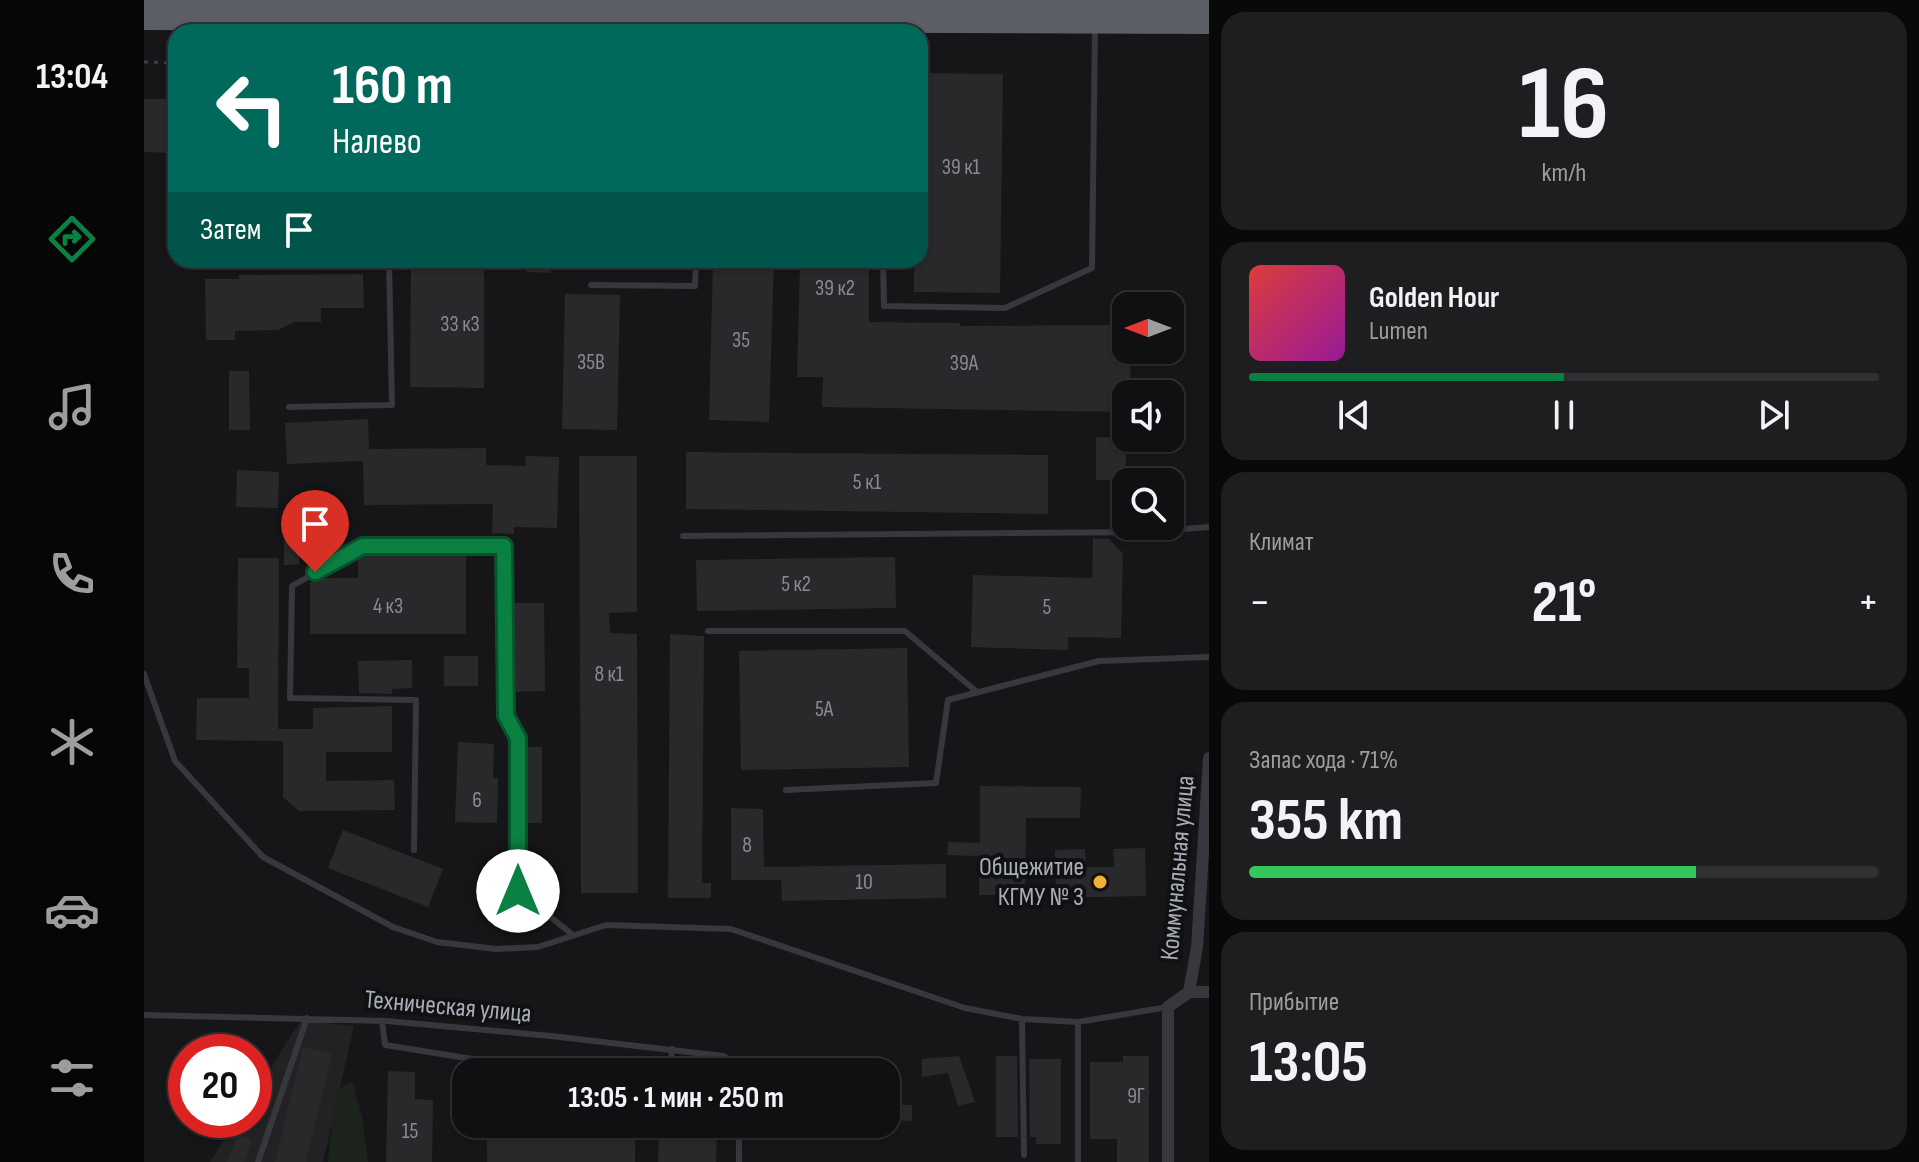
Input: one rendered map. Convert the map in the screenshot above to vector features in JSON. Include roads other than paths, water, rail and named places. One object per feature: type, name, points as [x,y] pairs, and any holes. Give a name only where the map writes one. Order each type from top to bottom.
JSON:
[{"type":"highway","points":[[144,4],[1209,4]]},
{"type":"highway","points":[[144,20],[307,24]]},
{"type":"highway","points":[[928,24],[1209,24]]},
{"type":"street","name":"Коммунальная улица","points":[[1168,1007],[1189,992],[1197,947],[1209,758]]},
{"type":"street","points":[[1189,992],[1209,992]]},
{"type":"street","points":[[1168,1007],[1168,1162]]},
{"type":"lane","points":[[883,268],[884,306],[1005,308],[1092,268],[1095,23]]},
{"type":"lane","points":[[289,407],[392,405],[389,268]]},
{"type":"lane","points":[[591,285],[695,286],[696,268]]},
{"type":"lane","points":[[683,536],[1145,532],[1209,527]]},
{"type":"lane","points":[[414,850],[416,700],[290,698],[292,586],[363,546],[504,546],[506,716],[518,738],[518,891],[573,935]]},
{"type":"lane","points":[[708,631],[905,631],[977,692]]},
{"type":"lane","points":[[786,790],[936,783],[948,700],[1099,661],[1209,657]]},
{"type":"lane","points":[[144,674],[175,761],[263,857],[393,927],[437,942],[496,949],[538,947],[606,925],[731,929],[965,1008],[1022,1019],[1078,1022],[1168,1007]]},
{"type":"lane","name":"Техническая улица","points":[[144,1015],[382,1021],[672,1049],[729,1058]]},
{"type":"lane","points":[[258,1162],[307,1018]]},
{"type":"lane","points":[[1022,1019],[1024,1155]]},
{"type":"lane","points":[[382,1021],[385,1045],[467,1058]]},
{"type":"lane","points":[[1078,1022],[1078,1162]]},
{"type":"lane","points":[[671,1058],[672,1049]]},
{"type":"lane","points":[[739,1138],[739,1162]]},
{"type":"place","name":"Общежитие КГМУ № 3","points":[[1100,882]]}]
